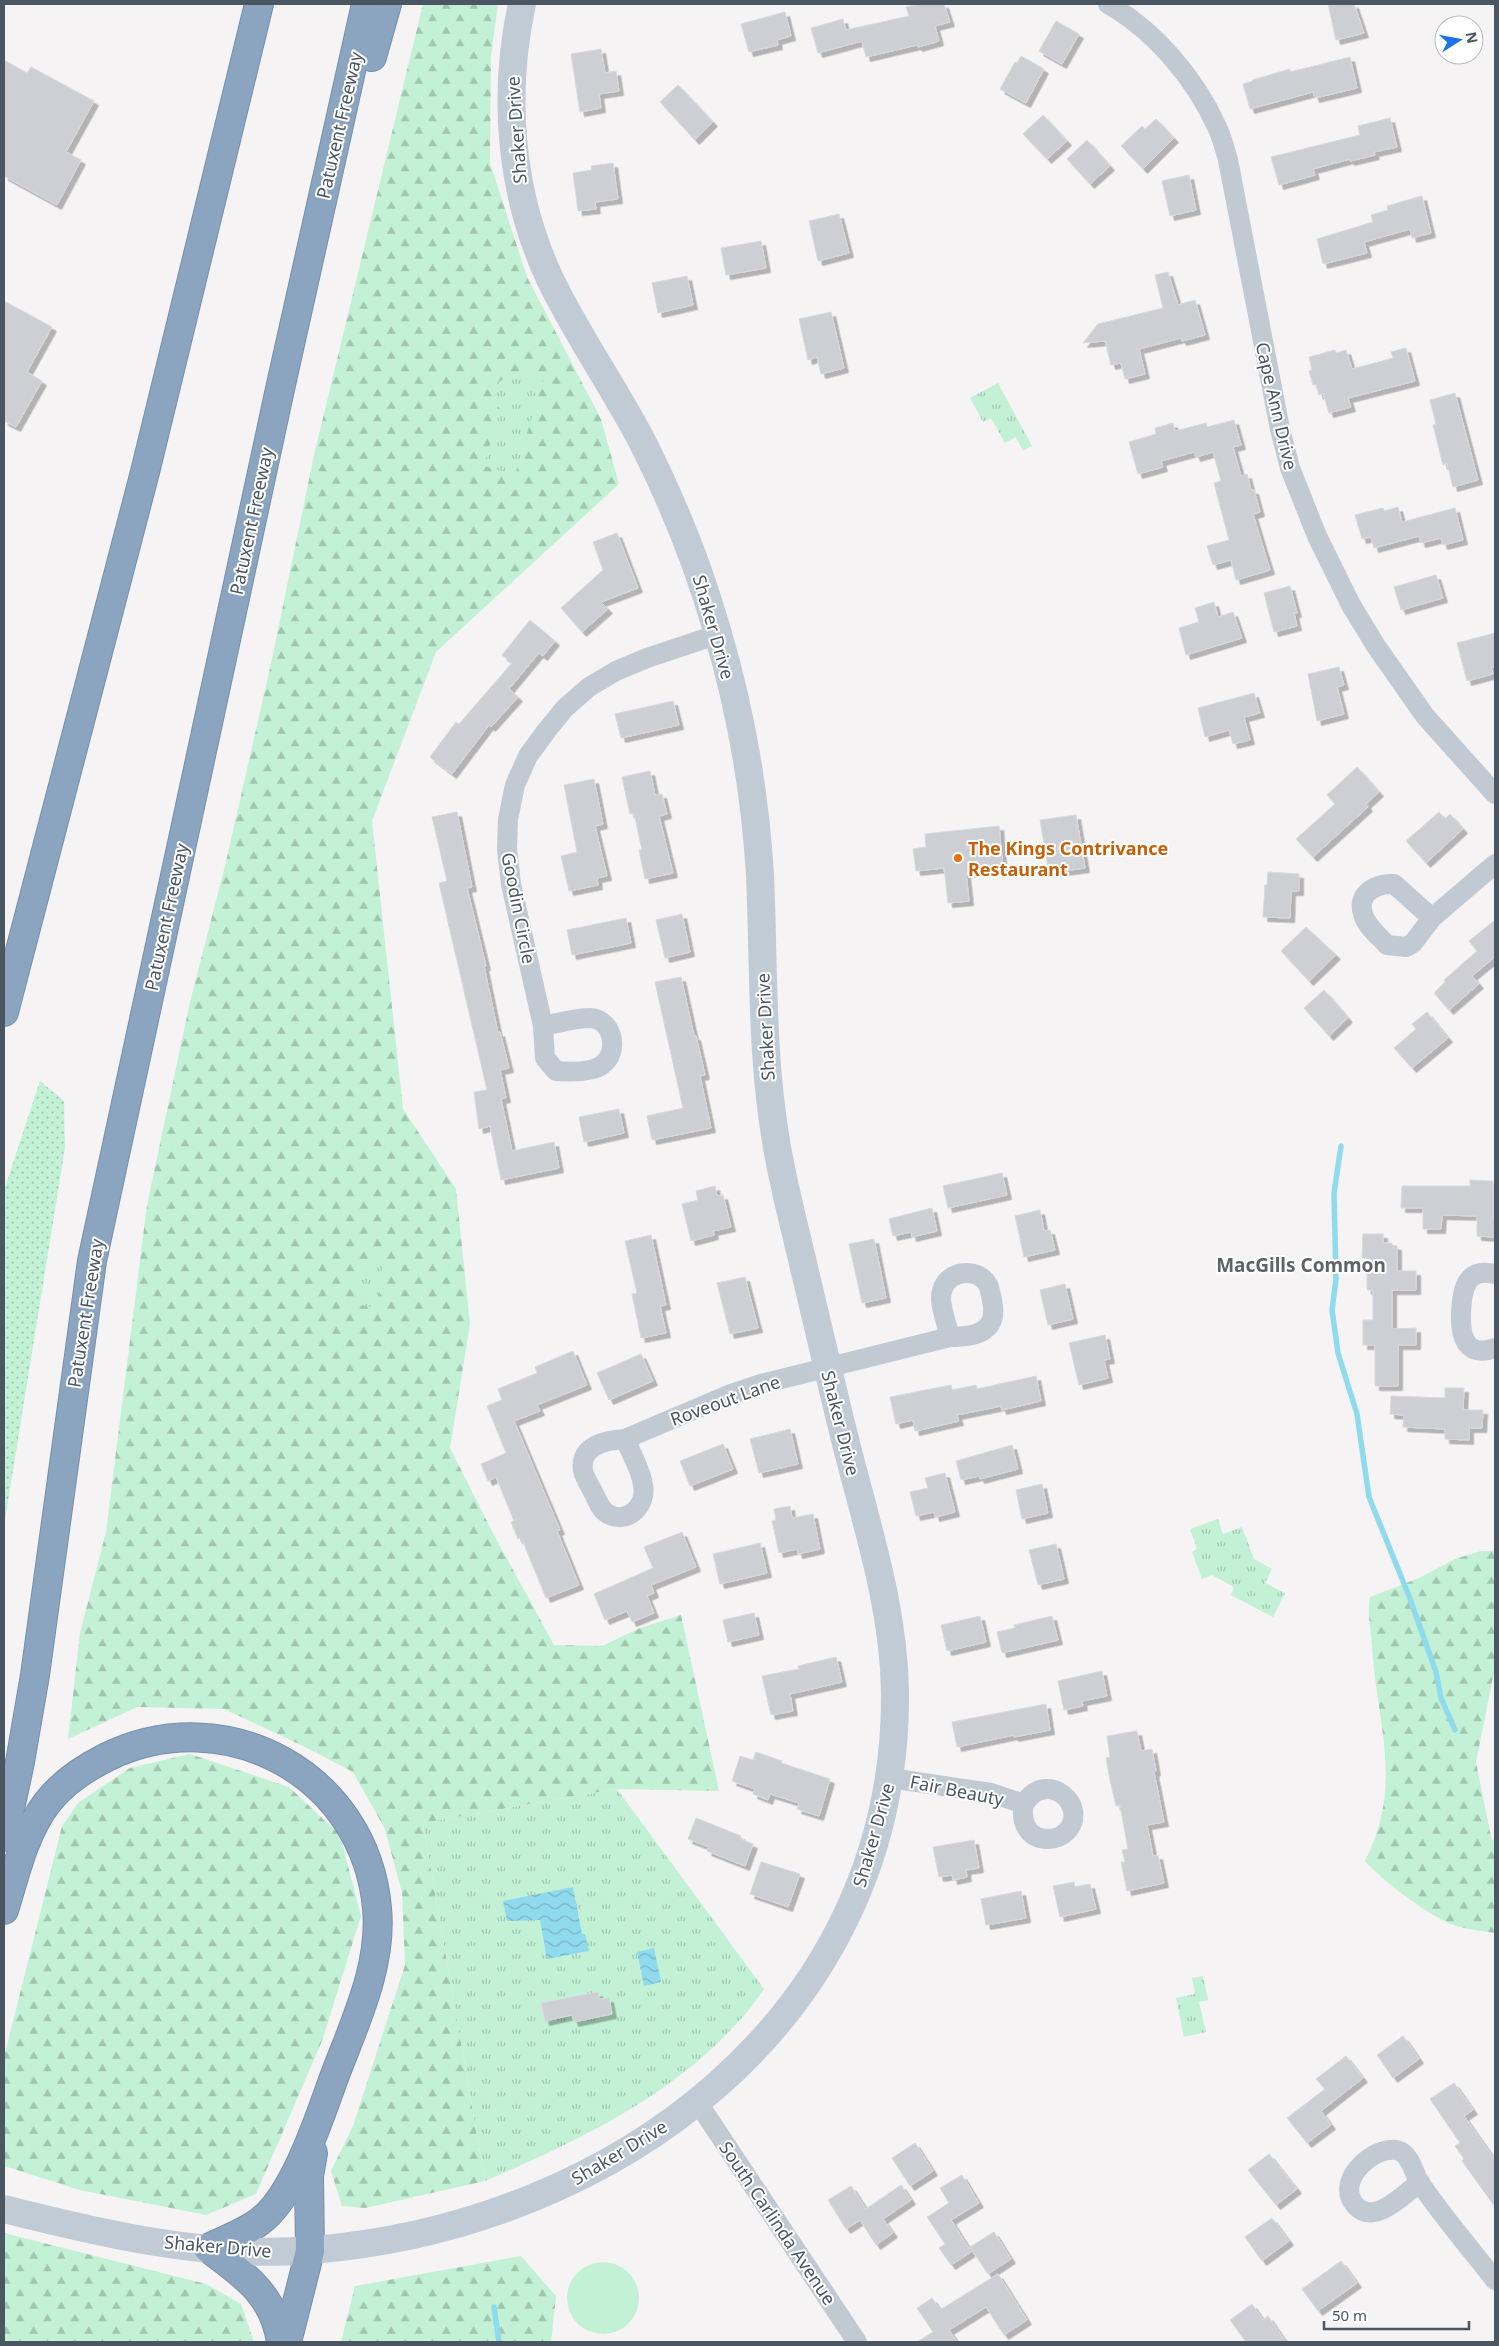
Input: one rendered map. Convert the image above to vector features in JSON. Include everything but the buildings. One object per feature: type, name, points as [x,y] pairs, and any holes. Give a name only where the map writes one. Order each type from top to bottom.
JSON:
[{"type":"highway","points":[[195,270],[243,4]]},
{"type":"highway","points":[[4,1012],[195,270],[260,4]]},
{"type":"highway","name":"Patuxent Freeway","points":[[4,1836],[20,1762],[34,1675],[92,1261],[280,389],[366,4]]},
{"type":"highway","points":[[280,389],[387,4]]},
{"type":"highway","points":[[4,1910],[22,1853],[34,1824],[47,1802],[67,1782],[93,1764],[126,1748],[156,1739],[191,1736],[225,1740],[251,1747],[284,1761],[313,1781],[334,1801],[350,1824],[365,1854],[373,1882],[377,1909],[377,1945],[369,1981],[318,2122],[289,2186],[276,2206],[261,2221],[208,2248],[254,2285],[266,2298],[273,2311],[281,2342]]},
{"type":"highway","points":[[287,2342],[310,2250],[309,2176],[318,2122]]},
{"type":"street","name":"Shaker Drive","points":[[4,2209],[65,2224],[208,2248],[258,2252],[310,2250],[398,2238],[447,2226],[527,2200],[604,2165],[698,2103],[766,2038],[795,2003],[820,1964],[851,1909],[868,1864],[890,1778],[895,1727],[895,1687],[890,1623],[882,1582],[826,1367],[788,1204],[771,1108],[764,1036],[760,873],[754,807],[746,752],[719,634],[705,589],[668,496],[643,443],[551,282],[531,227],[521,192],[514,155],[510,94],[514,40],[522,4]]},
{"type":"street","name":"Cape Ann Drive","points":[[1108,4],[1138,24],[1162,48],[1186,77],[1217,127],[1228,160],[1280,429],[1304,504],[1332,568],[1376,646],[1420,708],[1495,794]]},
{"type":"street","name":"Goodin Circle","points":[[543,1026],[511,884],[507,849],[508,819],[515,785],[528,756],[566,708],[589,687],[616,671],[647,658],[719,634]]},
{"type":"street","points":[[1432,918],[1495,864]]},
{"type":"street","points":[[1495,1274],[1480,1274],[1466,1283],[1462,1292],[1460,1330],[1463,1340],[1469,1346],[1478,1350],[1495,1348]]},
{"type":"street","name":"Roveout Lane","points":[[625,1438],[731,1394],[826,1367],[950,1337]]},
{"type":"street","name":"Fair Beauty","points":[[890,1778],[991,1793],[1024,1804]]},
{"type":"street","name":"South Carlinda Avenue","points":[[698,2103],[857,2342]]},
{"type":"street","points":[[1420,2182],[1495,2280]]},
{"type":"green space","points":[[423,4],[498,4],[491,56],[490,163],[527,277],[601,419],[619,484],[436,652],[372,821],[403,1109],[456,1189],[470,1324],[450,1448],[493,1533],[554,1645],[602,1646],[640,1628],[681,1615],[719,1791],[617,1789],[423,1823],[485,2181],[365,2208],[342,2206],[331,2171],[353,2126],[405,1965],[402,1893],[385,1829],[353,1772],[224,1709],[137,1707],[68,1739],[80,1633],[106,1532],[147,1205],[190,1002],[225,866],[272,659],[314,455]]},
{"type":"green space","points":[[515,371],[543,379],[515,475],[484,466],[500,409],[494,401],[499,382]]},
{"type":"green space","points":[[998,383],[1032,446],[1023,451],[1016,437],[1005,443],[991,418],[983,422],[970,398]]},
{"type":"green space","points":[[40,1081],[64,1101],[65,1148],[4,1526],[4,1190]]},
{"type":"green space","points":[[358,1262],[382,1265],[378,1307],[354,1305]]},
{"type":"green space","points":[[1218,1519],[1223,1534],[1242,1527],[1254,1559],[1272,1569],[1265,1583],[1285,1593],[1273,1617],[1231,1595],[1234,1587],[1212,1575],[1202,1579],[1192,1552],[1197,1549],[1190,1529]]},
{"type":"green space","points":[[1481,1551],[1495,1551],[1495,1677],[1493,1677],[1476,1762],[1491,1837],[1495,1843],[1495,1933],[1460,1927],[1436,1917],[1396,1889],[1365,1861],[1377,1833],[1386,1780],[1385,1754],[1370,1622],[1370,1597],[1419,1578],[1455,1559]]},
{"type":"green space","points":[[190,1754],[289,1787],[340,1835],[361,1916],[322,2041],[256,2194],[206,2215],[80,2190],[4,2166],[4,2057],[62,1826],[78,1803],[130,1768]]},
{"type":"green space","points":[[617,1789],[764,1989],[742,2018],[711,2049],[683,2073],[652,2095],[588,2133],[485,2181],[423,1823]]},
{"type":"green space","points":[[1203,1976],[1208,2000],[1199,2002],[1206,2032],[1184,2037],[1176,1998],[1195,1994],[1192,1978]]},
{"type":"green space","points":[[4,2233],[206,2284],[241,2304],[254,2342],[4,2342]]},
{"type":"green space","points":[[521,2256],[556,2296],[551,2342],[341,2342],[355,2286]]},
{"type":"green space","points":[[603,2262],[623,2268],[633,2278],[639,2298],[633,2318],[623,2328],[603,2334],[583,2328],[573,2318],[567,2298],[573,2278],[583,2268]]},
{"type":"water","points":[[573,1887],[582,1934],[585,1934],[589,1951],[547,1959],[540,1920],[507,1921],[503,1901]]},
{"type":"water","points":[[654,1948],[661,1982],[644,1986],[637,1952]]},
{"type":"waterway","points":[[1341,1146],[1334,1193],[1336,1279],[1332,1310],[1338,1353],[1357,1414],[1369,1497],[1409,1596],[1436,1672],[1441,1698],[1455,1730]]},
{"type":"waterway","points":[[494,2307],[499,2342]]},
{"type":"place","name":"The Kings Contrivance Restaurant","points":[[958,858]]},
{"type":"district","name":"MacGills Common","points":[[1301,1265]]}]
